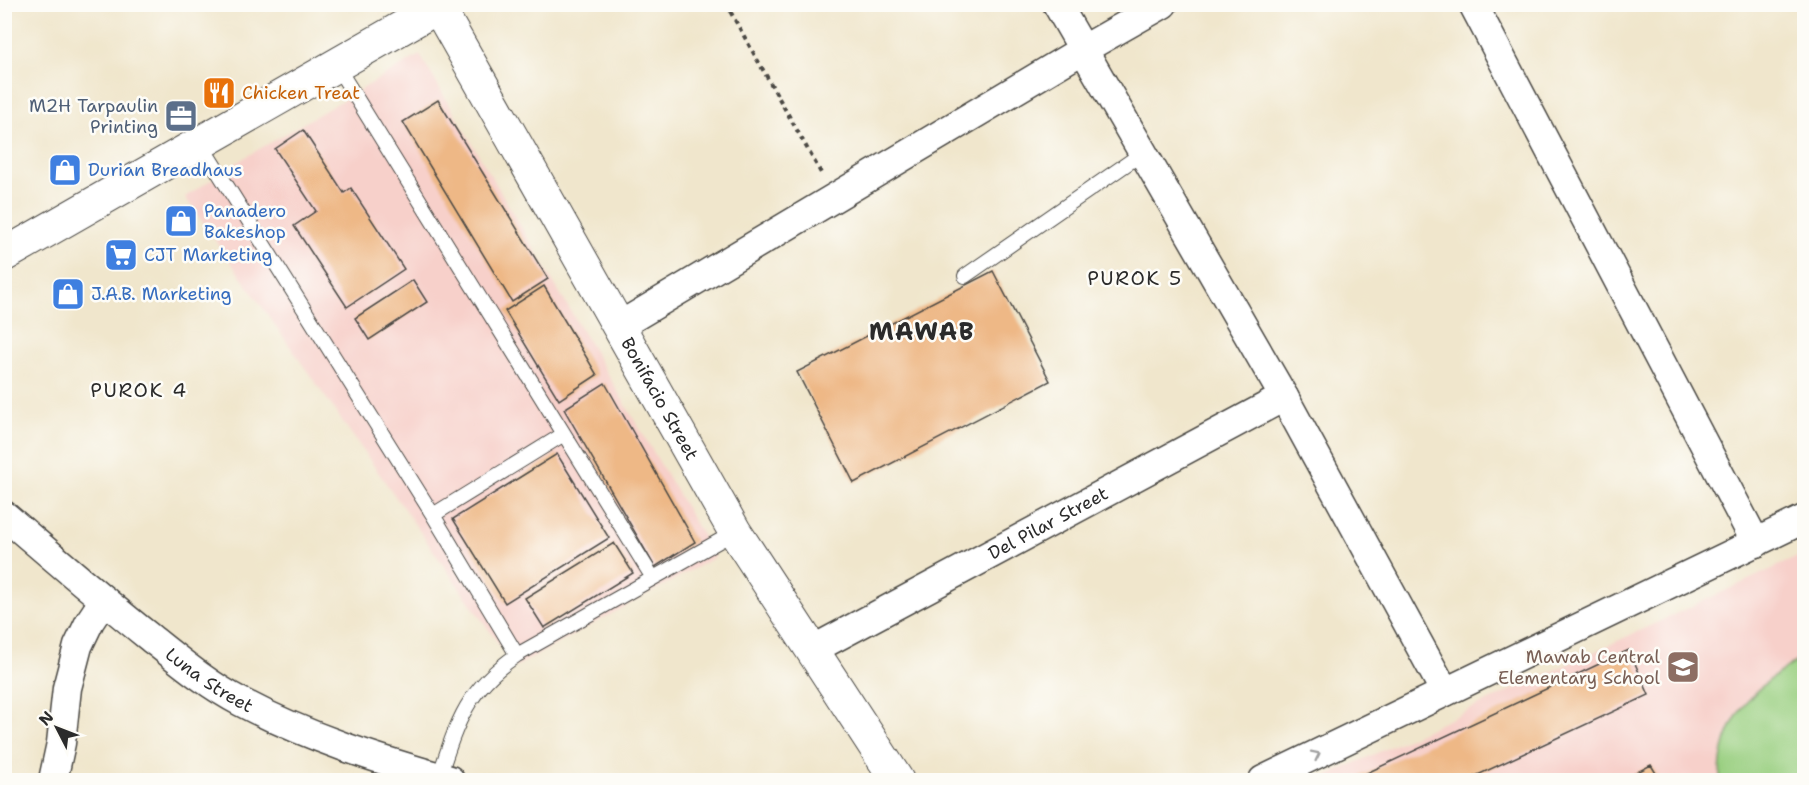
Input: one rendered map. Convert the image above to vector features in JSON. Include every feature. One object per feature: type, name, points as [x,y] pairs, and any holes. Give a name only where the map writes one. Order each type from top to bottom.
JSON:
[{"type":"main road","name":"Bonifacio Street","points":[[336,65],[438,7],[735,532],[897,780]]},
{"type":"main road","points":[[4,255],[336,65]]},
{"type":"street","points":[[1058,4],[1284,397],[1446,692]]},
{"type":"street","points":[[619,326],[1163,4]]},
{"type":"street","points":[[1473,4],[1756,543]]},
{"type":"street","name":"Del Pilar Street","points":[[812,650],[1284,397]]},
{"type":"street","name":"Luna Street","points":[[4,515],[178,660],[239,701],[306,732],[444,779]]},
{"type":"street","points":[[1263,780],[1804,519]]},
{"type":"street","points":[[53,780],[61,743],[67,688],[78,646],[90,621],[104,600]]},
{"type":"lane","points":[[336,65],[653,578]]},
{"type":"lane","points":[[200,143],[433,515],[517,655]]},
{"type":"lane","points":[[965,276],[1144,152]]},
{"type":"lane","points":[[433,515],[564,434]]},
{"type":"lane","points":[[444,779],[456,725],[468,702],[498,668],[517,655],[735,532]]},
{"type":"path","points":[[726,4],[835,197]]},
{"type":"shaded area","points":[[420,55],[715,557],[515,667],[185,197],[244,158]]},
{"type":"shaded area","name":"Mawab Central Elementary School","points":[[1804,554],[1804,780],[1319,780]]},
{"type":"green space","points":[[1804,657],[1804,780],[1720,780],[1721,759],[1726,739],[1743,706],[1770,680]]},
{"type":"building","points":[[438,100],[548,279],[512,302],[403,122]]},
{"type":"building","points":[[303,130],[344,193],[351,188],[404,269],[347,307],[294,226],[316,211],[275,149]]},
{"type":"building","points":[[993,271],[1050,381],[854,483],[797,372]]},
{"type":"building","points":[[413,280],[427,302],[369,340],[355,318]]},
{"type":"building","points":[[544,286],[597,375],[559,400],[505,311]]},
{"type":"building","points":[[605,383],[695,542],[655,567],[564,409]]},
{"type":"building","points":[[557,454],[609,538],[505,603],[453,519]]},
{"type":"building","points":[[614,543],[633,573],[544,628],[525,598]]},
{"type":"building","points":[[1629,650],[1649,695],[1467,780],[1352,780]]},
{"type":"building","points":[[1651,765],[1660,780],[1622,780]]},
{"type":"place","name":"Chicken Treat","points":[[219,93]]},
{"type":"place","name":"M2H Tarpaulin Printing","points":[[181,116]]},
{"type":"place","name":"Durian Breadhaus","points":[[65,170]]},
{"type":"place","name":"Panadero Bakeshop","points":[[181,221]]},
{"type":"place","name":"CJT Marketing","points":[[121,255]]},
{"type":"place","name":"J.A.B. Marketing","points":[[68,294]]},
{"type":"place","name":"Mawab Central Elementary School","points":[[1683,667]]},
{"type":"district","name":"PUROK 5","points":[[1135,278]]},
{"type":"district","name":"MAWAB","points":[[922,332]]},
{"type":"district","name":"PUROK 4","points":[[139,390]]}]
